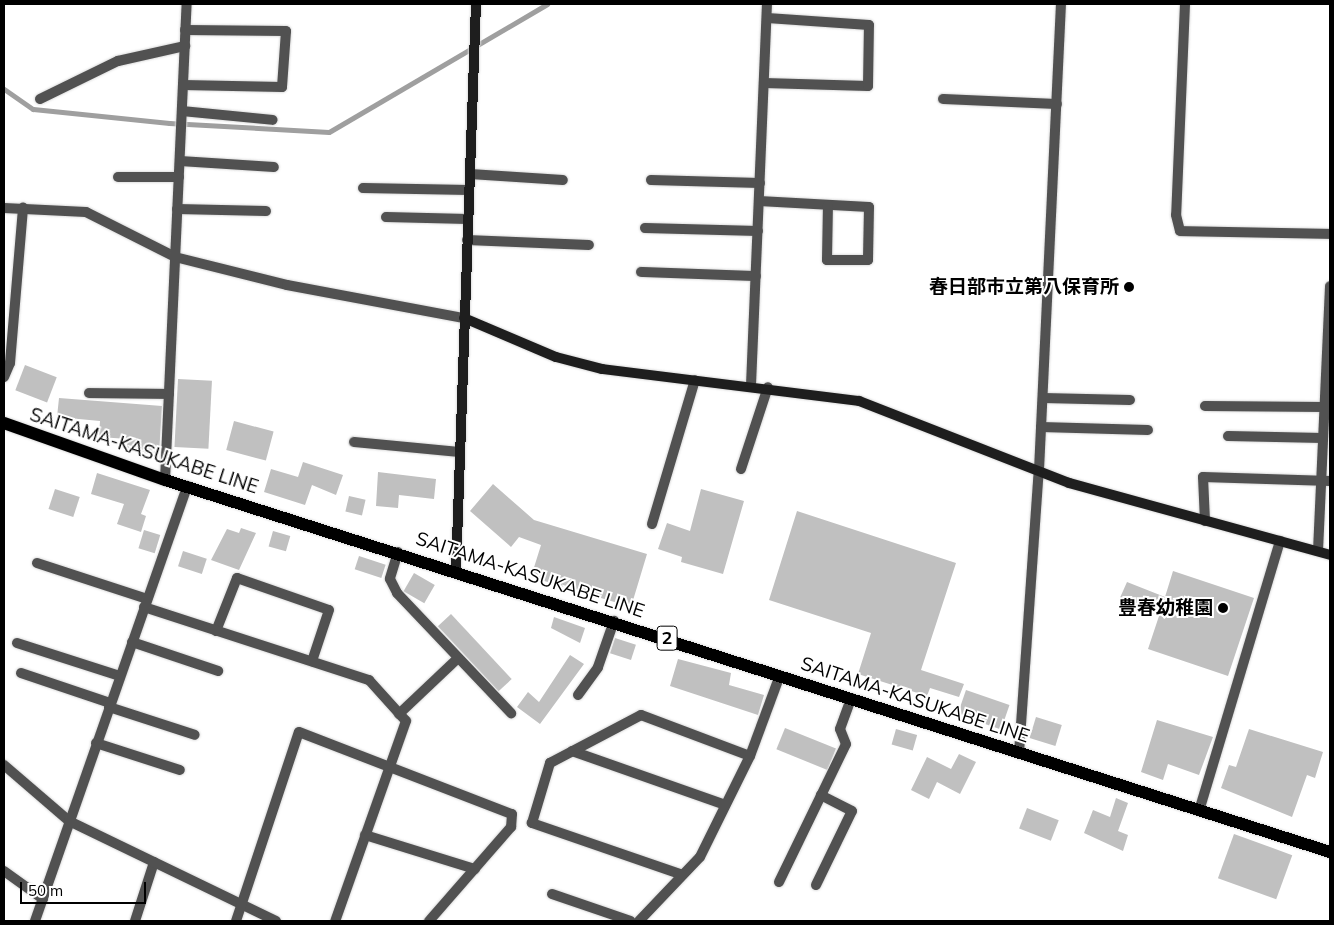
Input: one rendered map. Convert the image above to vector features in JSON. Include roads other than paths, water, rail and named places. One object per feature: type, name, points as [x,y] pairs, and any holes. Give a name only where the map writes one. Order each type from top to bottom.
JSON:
[{"type":"main road","name":"SAITAMA-KASUKABE LINE","points":[[4,423],[165,480],[456,570],[1330,852]]},
{"type":"street","points":[[165,480],[187,4]]},
{"type":"street","points":[[456,570],[476,4]]},
{"type":"street","points":[[752,385],[767,4]]},
{"type":"street","points":[[1019,753],[1039,470],[1061,4]]},
{"type":"street","points":[[1184,4],[1176,215],[1180,231],[1330,234]]},
{"type":"street","points":[[764,83],[868,86],[869,25],[767,18]]},
{"type":"street","points":[[183,85],[282,87],[286,31],[185,30]]},
{"type":"street","points":[[40,98],[118,61],[185,46]]},
{"type":"street","points":[[943,100],[1057,104]]},
{"type":"street","points":[[182,110],[273,120]]},
{"type":"street","points":[[180,161],[274,166]]},
{"type":"street","points":[[470,174],[563,180]]},
{"type":"street","points":[[118,177],[179,177]]},
{"type":"street","points":[[652,180],[760,183]]},
{"type":"street","points":[[363,188],[469,190]]},
{"type":"street","points":[[759,201],[869,207],[868,260],[827,260],[828,205]]},
{"type":"street","points":[[4,208],[86,212],[175,257],[287,285],[464,318],[556,357],[602,369],[752,385],[860,401],[1069,483],[1330,555]]},
{"type":"street","points":[[4,377],[10,363],[23,208]]},
{"type":"street","points":[[177,209],[266,210]]},
{"type":"street","points":[[386,217],[468,220]]},
{"type":"street","points":[[645,228],[758,231]]},
{"type":"street","points":[[467,240],[589,244]]},
{"type":"street","points":[[641,272],[756,276]]},
{"type":"street","points":[[1318,551],[1326,479],[1323,438],[1327,422],[1325,407],[1330,286]]},
{"type":"street","points":[[652,524],[695,380]]},
{"type":"street","points":[[741,469],[768,388]]},
{"type":"street","points":[[89,393],[169,394]]},
{"type":"street","points":[[1043,398],[1130,400]]},
{"type":"street","points":[[1205,406],[1325,407]]},
{"type":"street","points":[[1041,427],[1148,430]]},
{"type":"street","points":[[1228,436],[1323,438]]},
{"type":"street","points":[[354,442],[460,452]]},
{"type":"street","points":[[1206,520],[1203,477],[1326,479]]},
{"type":"street","points":[[35,921],[68,821],[187,486]]},
{"type":"street","points":[[1199,811],[1280,541]]},
{"type":"street","points":[[398,552],[390,579],[397,593],[511,713]]},
{"type":"street","points":[[37,563],[216,631],[369,680],[406,722],[388,765],[335,921]]},
{"type":"street","points":[[216,631],[237,578],[329,610],[312,661]]},
{"type":"street","points":[[578,695],[598,667],[614,621]]},
{"type":"street","points":[[132,642],[218,671]]},
{"type":"street","points":[[17,644],[120,676]]},
{"type":"street","points":[[399,714],[458,658]]},
{"type":"street","points":[[21,673],[195,735]]},
{"type":"street","points":[[639,921],[680,874],[700,857],[750,756],[780,675]]},
{"type":"street","points":[[779,882],[846,744],[840,729],[851,698]]},
{"type":"street","points":[[680,874],[532,823],[550,763],[642,715],[750,756]]},
{"type":"street","points":[[236,921],[299,732],[512,814],[511,827],[429,921]]},
{"type":"street","points":[[96,743],[180,770]]},
{"type":"street","points":[[572,751],[725,805]]},
{"type":"street","points":[[4,765],[68,821],[276,921]]},
{"type":"street","points":[[816,885],[852,811],[821,795]]},
{"type":"street","points":[[365,834],[475,869]]},
{"type":"street","points":[[135,921],[154,862]]},
{"type":"street","points":[[4,871],[42,899]]},
{"type":"street","points":[[552,894],[631,921]]},
{"type":"waterway","points":[[4,89],[33,109],[169,123],[329,132],[547,4]]},
{"type":"place","name":"春日部市立第八保育所","points":[[1129,287]]},
{"type":"place","name":"豊春幼稚園","points":[[1223,608]]}]
